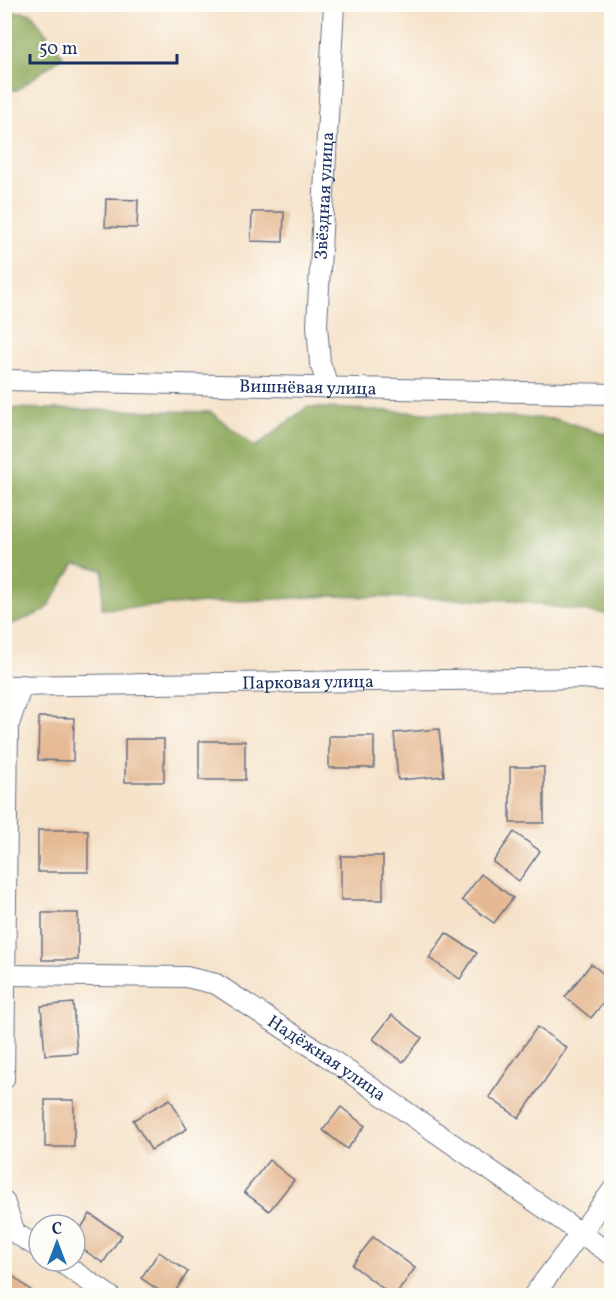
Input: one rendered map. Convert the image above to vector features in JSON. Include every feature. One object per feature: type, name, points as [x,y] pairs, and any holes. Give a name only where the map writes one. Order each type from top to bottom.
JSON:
[{"type":"street","name":"Звёздная улица","points":[[329,388],[320,363],[317,325],[334,4]]},
{"type":"street","name":"Вишнёвая улица","points":[[4,380],[612,394]]},
{"type":"street","name":"Парковая улица","points":[[13,686],[583,678],[612,681]]},
{"type":"street","points":[[4,1079],[8,727],[13,686]]},
{"type":"street","name":"Надёжная улица","points":[[5,975],[186,977],[216,984],[335,1063],[612,1255]]},
{"type":"street","points":[[533,1296],[612,1191]]},
{"type":"street","points":[[4,1201],[8,1221],[15,1233],[27,1240]]},
{"type":"street","points":[[76,1273],[110,1296]]},
{"type":"green space","points":[[4,11],[31,13],[63,56],[17,90],[5,89]]},
{"type":"green space","points":[[307,407],[555,419],[611,435],[611,615],[508,600],[331,596],[102,609],[103,570],[75,564],[45,611],[5,627],[5,408],[211,412],[255,447]]},
{"type":"building","points":[[106,199],[138,200],[137,228],[105,227]]},
{"type":"building","points":[[252,212],[284,212],[283,242],[251,241]]},
{"type":"building","points":[[609,272],[612,273],[612,314],[606,314]]},
{"type":"building","points":[[39,717],[74,718],[73,761],[38,760]]},
{"type":"building","points":[[439,729],[444,776],[398,780],[394,733]]},
{"type":"building","points":[[329,736],[374,736],[374,768],[329,768]]},
{"type":"building","points":[[125,739],[164,739],[164,782],[125,782]]},
{"type":"building","points":[[199,741],[245,741],[245,780],[199,780]]},
{"type":"building","points":[[510,767],[544,767],[544,823],[510,823]]},
{"type":"building","points":[[38,830],[88,830],[88,872],[38,872]]},
{"type":"building","points":[[514,832],[540,851],[519,881],[493,862]]},
{"type":"building","points":[[341,856],[383,856],[383,900],[341,900]]},
{"type":"building","points":[[481,874],[513,898],[494,923],[462,900]]},
{"type":"building","points":[[42,913],[78,913],[78,960],[42,960]]},
{"type":"building","points":[[446,933],[477,953],[460,979],[429,958]]},
{"type":"building","points":[[591,964],[612,980],[612,992],[591,1018],[565,997]]},
{"type":"building","points":[[73,1003],[77,1053],[45,1055],[41,1006]]},
{"type":"building","points":[[392,1015],[422,1038],[403,1062],[373,1039]]},
{"type":"building","points":[[537,1027],[567,1048],[519,1118],[489,1097]]},
{"type":"building","points":[[170,1099],[187,1129],[151,1150],[133,1120]]},
{"type":"building","points":[[45,1100],[74,1100],[74,1147],[45,1147]]},
{"type":"building","points":[[341,1107],[365,1126],[347,1149],[323,1130]]},
{"type":"building","points":[[269,1160],[294,1180],[269,1211],[244,1192]]},
{"type":"building","points":[[90,1214],[122,1235],[103,1263],[87,1252],[87,1219]]},
{"type":"building","points":[[373,1237],[415,1268],[395,1296],[352,1265]]},
{"type":"building","points":[[159,1252],[188,1272],[172,1296],[167,1296],[141,1278]]},
{"type":"building","points":[[9,1273],[38,1296],[4,1296],[4,1278]]}]
